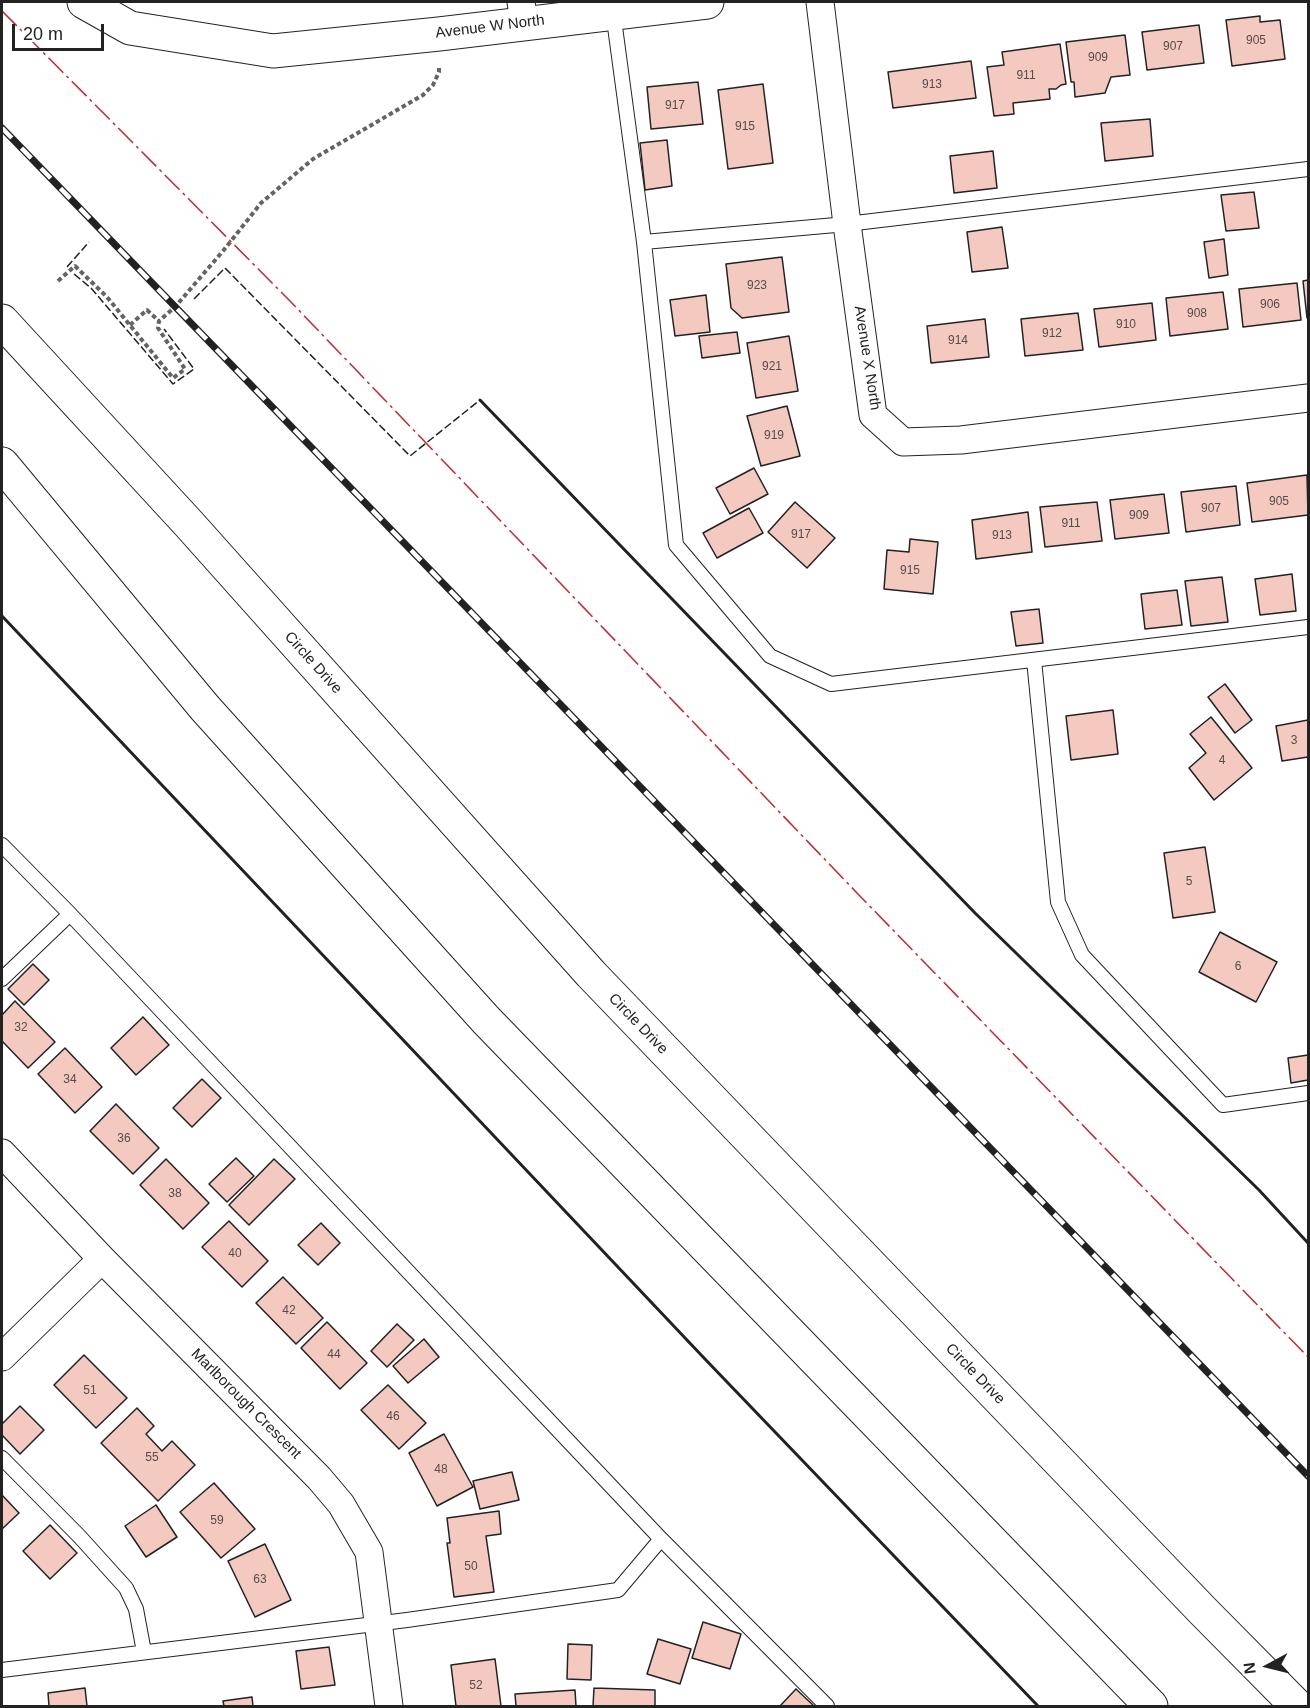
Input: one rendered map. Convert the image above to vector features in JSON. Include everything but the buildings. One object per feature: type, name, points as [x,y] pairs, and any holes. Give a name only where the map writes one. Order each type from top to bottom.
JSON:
[{"type":"main road","name":"Avenue W North","points":[[84,2],[129,28],[273,51],[439,34],[523,12],[613,12],[707,2]]},
{"type":"main road","points":[[2,298],[189,524]]},
{"type":"main road","name":"Circle Drive","points":[[2,321],[189,524],[591,974],[1297,1707]]},
{"type":"main road","points":[[2,464],[205,708],[486,1020],[1151,1707]]},
{"type":"street","name":"Avenue X North","points":[[820,2],[873,415],[903,442],[961,440],[1308,398]]},
{"type":"street","name":"Marlborough Crescent","points":[[2,1153],[102,1259],[319,1478],[341,1504],[369,1552],[389,1707]]},
{"type":"street","points":[[2,1357],[102,1259]]},
{"type":"lane","points":[[613,12],[644,242],[676,545],[770,656],[831,684],[1308,627]]},
{"type":"lane","points":[[644,242],[847,224],[1308,169]]},
{"type":"lane","points":[[1034,660],[1058,902],[1082,955],[1223,1105],[1308,1093]]},
{"type":"lane","points":[[2,845],[661,1539],[827,1707]]},
{"type":"lane","points":[[2,979],[70,914]]},
{"type":"lane","points":[[2,1458],[80,1537],[126,1588],[136,1609],[144,1652]]},
{"type":"lane","points":[[2,1670],[378,1624],[618,1590],[661,1539]]},
{"type":"path","points":[[58,281],[75,266],[107,297],[173,378],[185,369],[158,328],[159,321],[175,307],[261,203],[313,159],[423,95],[433,85],[439,72],[439,34]]},
{"type":"path","points":[[130,325],[147,310],[159,321]]},
{"type":"railway","points":[[2,128],[1308,1476]]},
{"type":"fence","points":[[67,267],[89,242]]},
{"type":"fence","points":[[194,299],[225,268],[410,456],[480,400]]},
{"type":"fence","points":[[74,274],[91,288],[173,384],[194,369],[164,329]]},
{"type":"wall","points":[[480,400],[975,913],[1259,1190],[1308,1243]]},
{"type":"wall","points":[[2,616],[704,1358],[1038,1706]]},
{"type":"power","points":[[2,11],[290,301],[857,893],[1308,1357]]}]
